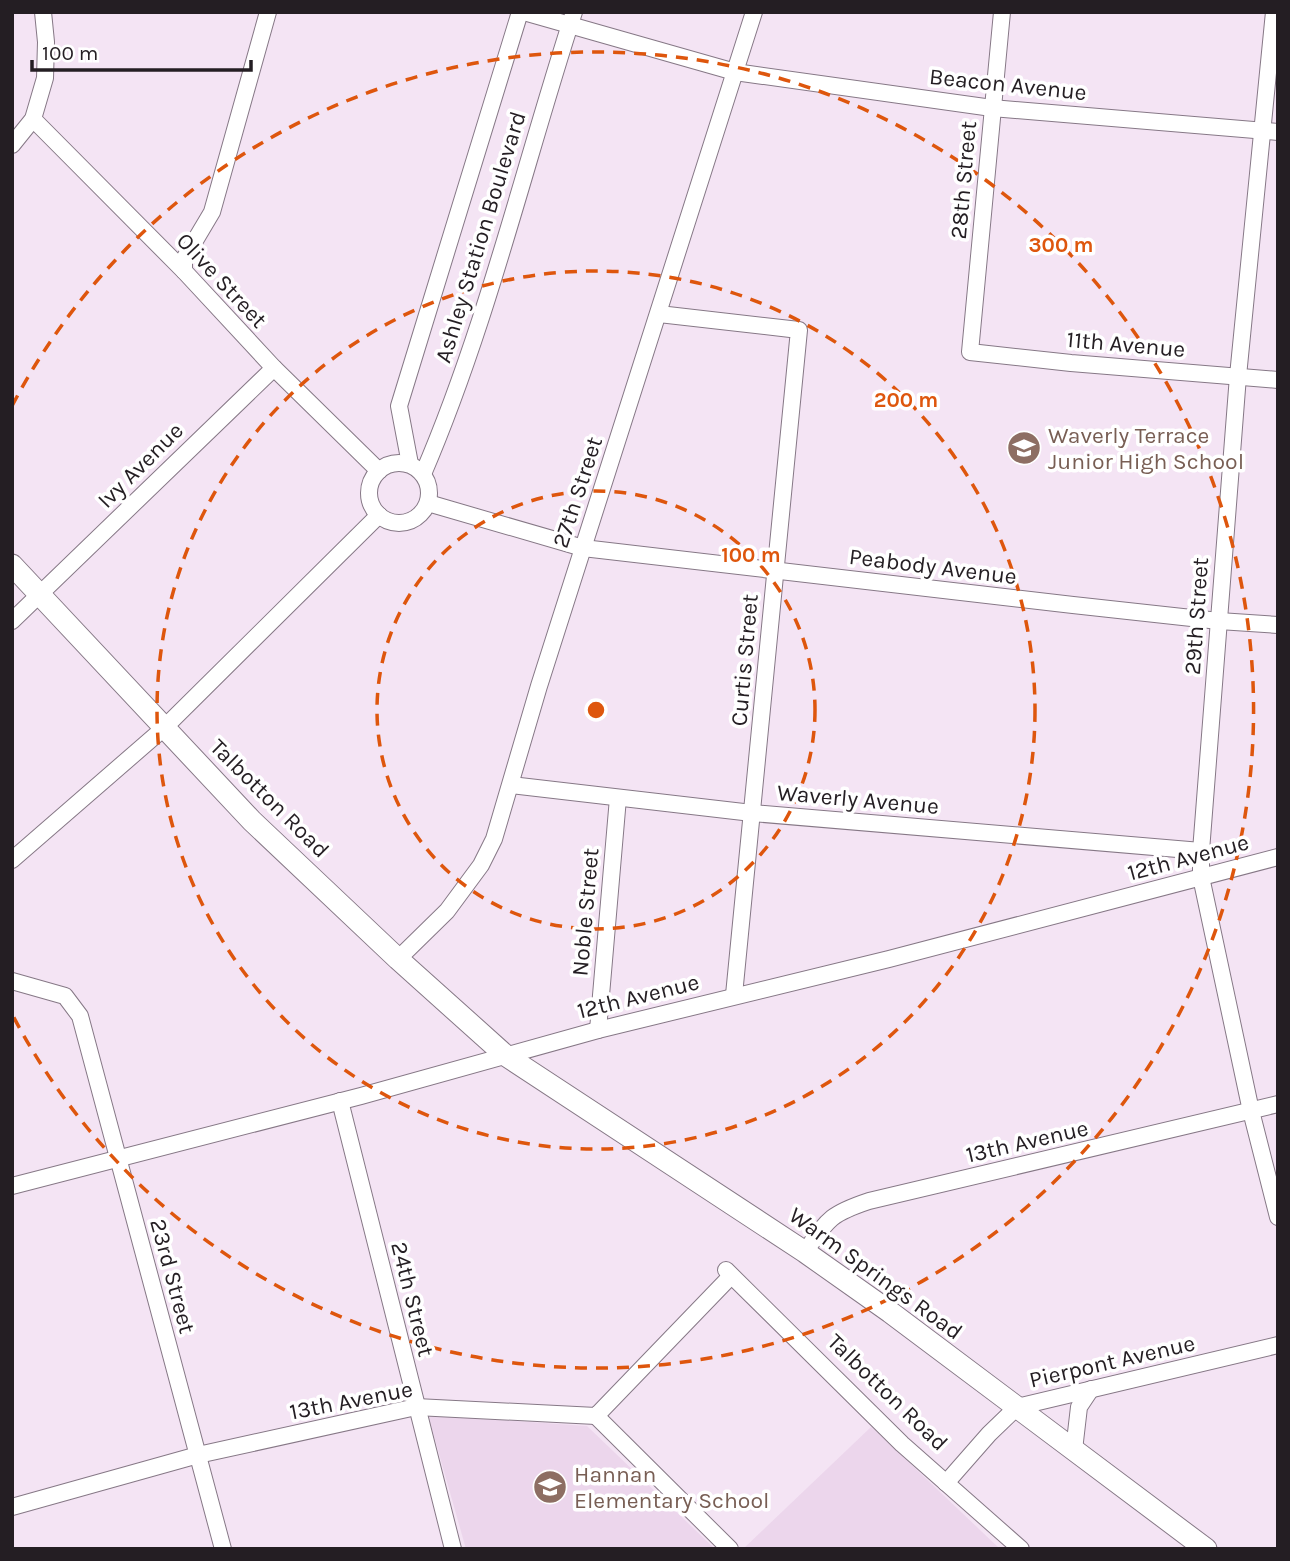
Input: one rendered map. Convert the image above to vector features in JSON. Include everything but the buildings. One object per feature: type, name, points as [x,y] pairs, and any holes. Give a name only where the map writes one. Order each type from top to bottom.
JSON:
[{"type":"main road","name":"Talbotton Road","points":[[12,565],[252,821],[398,959],[505,1055]]},
{"type":"main road","name":"Warm Springs Road","points":[[505,1055],[805,1252],[1206,1549]]},
{"type":"street","points":[[12,145],[33,120],[45,78],[43,12]]},
{"type":"street","points":[[184,271],[184,259],[212,212],[268,12]]},
{"type":"street","name":"Beacon Avenue","points":[[522,12],[572,19],[736,72],[992,108],[1278,131]]},
{"type":"street","name":"Ashley Station Boulevard","points":[[416,469],[399,406],[522,12]]},
{"type":"street","name":"27th Street","points":[[398,959],[447,911],[481,865],[494,839],[539,686],[754,12]]},
{"type":"street","name":"28th Street","points":[[970,352],[1002,12]]},
{"type":"street","name":"29th Street","points":[[1274,12],[1238,376],[1201,877],[1251,1111],[1278,1217]]},
{"type":"street","name":"Ashley Station Boulevard","points":[[416,469],[446,419],[498,262],[572,19]]},
{"type":"street","name":"Olive Street","points":[[33,120],[184,271],[274,368],[379,471]]},
{"type":"street","name":"Curtis Street","points":[[659,314],[799,330],[734,995]]},
{"type":"street","name":"11th Avenue","points":[[970,352],[1278,380]]},
{"type":"street","name":"Ivy Avenue","points":[[40,595],[274,368]]},
{"type":"street","points":[[393,463],[416,469],[430,493],[423,512],[407,523],[387,521],[379,516],[369,498],[369,488],[379,471],[393,463]]},
{"type":"street","points":[[428,503],[583,548]]},
{"type":"street","points":[[12,860],[164,728],[379,516]]},
{"type":"street","name":"Peabody Avenue","points":[[583,548],[1219,621],[1278,625]]},
{"type":"street","points":[[12,621],[40,595]]},
{"type":"street","name":"Waverly Avenue","points":[[511,785],[752,813],[1201,851]]},
{"type":"street","name":"Noble Street","points":[[598,1030],[618,798]]},
{"type":"street","name":"12th Avenue","points":[[12,1186],[340,1101],[598,1030],[734,995],[889,960],[1278,857]]},
{"type":"street","name":"23rd Street","points":[[12,981],[65,996],[80,1016],[223,1549]]},
{"type":"street","name":"24th Street","points":[[340,1101],[453,1549]]},
{"type":"street","name":"13th Avenue","points":[[805,1252],[827,1221],[846,1209],[869,1201],[1278,1104]]},
{"type":"street","name":"Talbotton Road","points":[[596,1416],[728,1272],[902,1444],[1021,1549]]},
{"type":"street","name":"Pierpont Avenue","points":[[946,1483],[1017,1407],[1278,1345]]},
{"type":"street","points":[[1074,1450],[1079,1407],[1091,1389]]},
{"type":"street","name":"13th Avenue","points":[[12,1507],[198,1455],[416,1407],[596,1416]]},
{"type":"street","points":[[596,1416],[730,1549]]},
{"type":"shaded area","name":"Hannan Elementary School","points":[[428,1415],[587,1426],[715,1549],[466,1549]]},
{"type":"shaded area","name":"Hannan Elementary School","points":[[871,1427],[878,1433],[1000,1549],[743,1549]]},
{"type":"place","name":"Waverly Terrace Junior High School","points":[[1024,448]]},
{"type":"place","name":"Hannan Elementary School","points":[[550,1487]]}]
